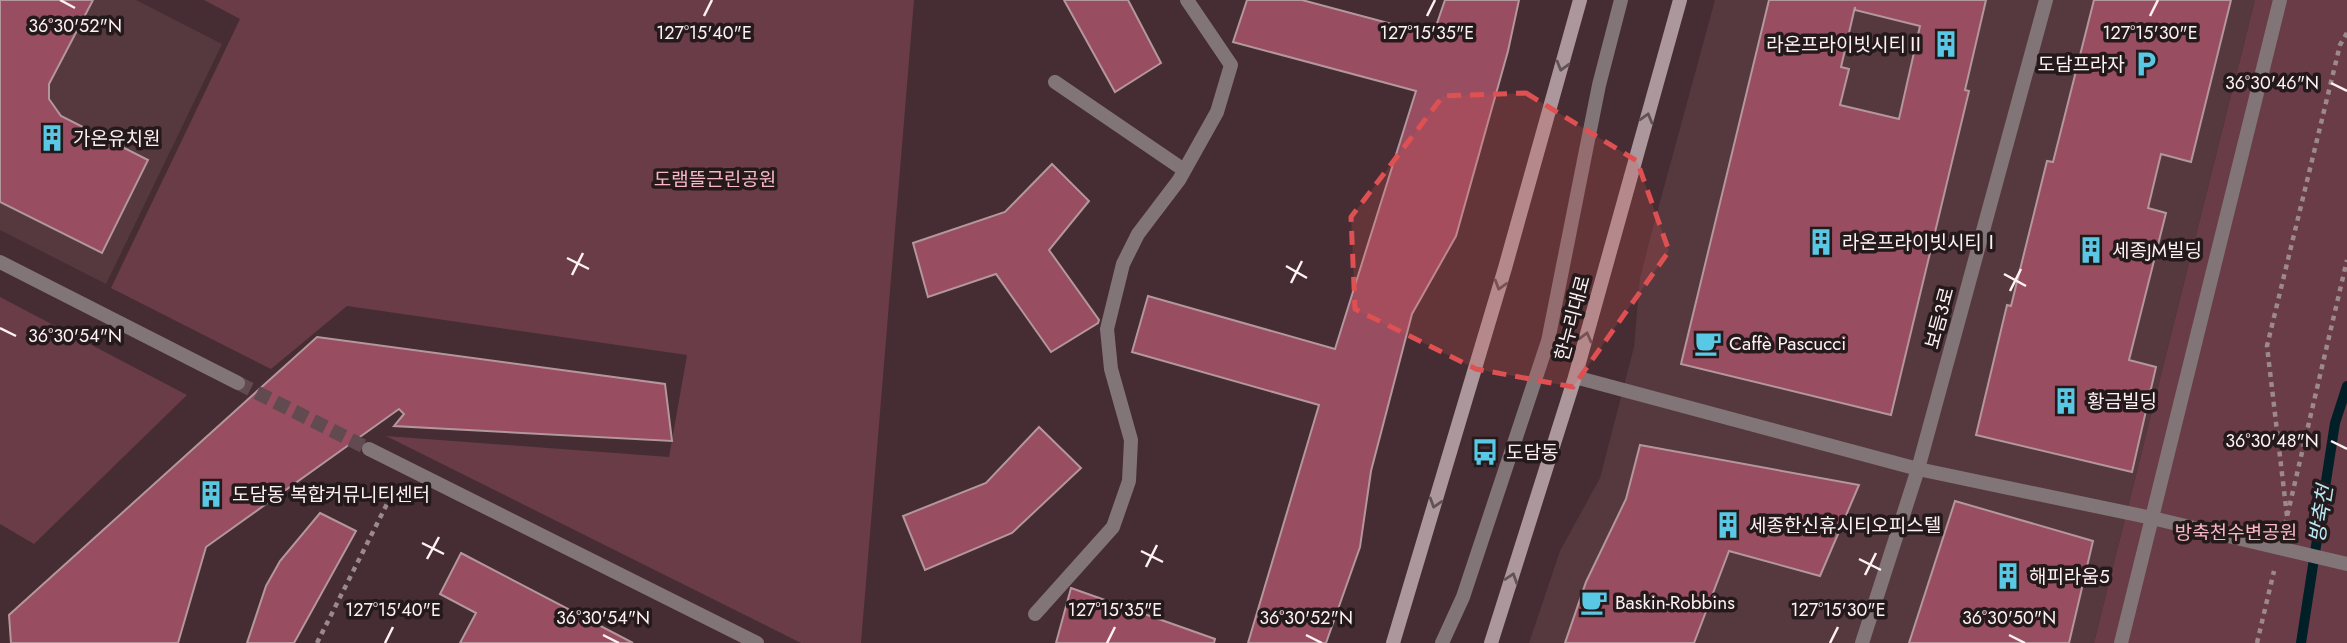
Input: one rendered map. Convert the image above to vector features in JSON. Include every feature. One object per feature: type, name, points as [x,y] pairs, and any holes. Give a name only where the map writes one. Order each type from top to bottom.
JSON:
[{"type":"street","points":[[1035,614],[1113,527],[1129,481],[1131,440],[1111,369],[1107,329],[1123,264],[1138,234],[1184,170],[1217,112],[1231,65],[1187,0]]},
{"type":"street","points":[[1393,643],[1580,0]]},
{"type":"street","points":[[1442,643],[1463,597],[1548,341],[1599,85],[1621,0]]},
{"type":"street","name":"한누리대로","points":[[1491,643],[1576,377],[1680,0]]},
{"type":"street","name":"보듬3로","points":[[1862,643],[1918,469],[2046,0]]},
{"type":"street","points":[[2121,643],[2280,0]]},
{"type":"street","points":[[1055,82],[1184,170]]},
{"type":"street","points":[[0,262],[238,383]]},
{"type":"street","points":[[1576,377],[1918,469],[2152,518],[2347,564]]},
{"type":"street","points":[[369,449],[757,643]]},
{"type":"path","points":[[2287,516],[2267,346],[2340,45],[2347,33]]},
{"type":"path","points":[[2282,536],[2347,260]]},
{"type":"path","points":[[317,643],[406,467]]},
{"type":"path","points":[[2257,643],[2276,563]]},
{"type":"highlighted area","points":[[1526,93],[1637,161],[1669,251],[1573,387],[1476,369],[1355,309],[1351,217],[1443,96]]},
{"type":"shaded area","points":[[93,0],[136,0],[222,44],[106,284],[0,230],[0,202],[101,253],[148,161],[61,116],[49,99],[49,84]]},
{"type":"shaded area","points":[[1715,0],[2255,0],[2094,643],[1529,643],[1560,551],[1600,478],[1634,347],[1640,278]]},
{"type":"green space","name":"도램뜰근린공원","points":[[204,0],[914,0],[861,643],[801,643],[386,436],[669,457],[687,355],[347,306],[271,369],[111,288],[240,19]]},
{"type":"green space","name":"방축천수변공원","points":[[2255,0],[2347,0],[2347,643],[2094,643]]},
{"type":"green space","points":[[0,297],[187,395],[34,544],[0,524]]},
{"type":"building","name":"가온유치원","points":[[0,0],[93,0],[49,84],[49,99],[61,116],[148,160],[102,253],[0,202]]},
{"type":"building","points":[[1064,0],[1128,0],[1161,63],[1115,92]]},
{"type":"building","points":[[1247,0],[1302,0],[1433,35],[1445,0],[1519,0],[1508,51],[1456,236],[1412,314],[1371,471],[1360,547],[1326,643],[1248,643],[1319,405],[1132,352],[1148,296],[1335,349],[1416,91],[1233,42]]},
{"type":"building","name":"라온프라이빗시티Ⅰ","points":[[1769,0],[1986,0],[1965,90],[1969,91],[1891,415],[1681,364]],"holes":[[[1855,7],[1855,10],[1920,26],[1899,119],[1840,105],[1849,69],[1841,67]]]},
{"type":"building","points":[[2094,0],[2231,0],[2191,162],[2161,154],[2148,208],[2166,213],[2129,360],[2156,367],[2132,472],[1976,435],[2007,305],[2011,306],[2047,161],[2053,162]]},
{"type":"building","points":[[1052,164],[1089,201],[1049,250],[1099,320],[1051,352],[996,274],[928,297],[913,243],[1005,212]]},
{"type":"building","name":"도담동 복합커뮤니티센터","points":[[317,337],[665,384],[672,441],[394,426],[404,414],[399,409],[206,547],[178,643],[11,643],[9,615]]},
{"type":"building","points":[[1039,427],[1081,468],[1012,533],[925,570],[903,516],[986,483]]},
{"type":"building","name":"세종한신휴시티오피스텔","points":[[1640,445],[1859,485],[1820,576],[1729,551],[1694,643],[1565,643],[1586,582],[1626,499]]},
{"type":"building","name":"해피라움5","points":[[1955,501],[2093,541],[2069,643],[1909,643]]},
{"type":"building","name":"도담동 복합커뮤니티센터","points":[[320,513],[356,531],[294,643],[247,643],[266,586],[280,561]]},
{"type":"building","points":[[461,553],[633,643],[460,643],[476,613],[440,594]]},
{"type":"building","points":[[1071,588],[1215,639],[1214,643],[1056,643]]},
{"type":"waterway","name":"방축천","points":[[2301,643],[2335,423],[2347,386]]},
{"type":"tunnel","points":[[238,383],[369,449]]},
{"type":"place","name":"라온프라이빗시티Ⅱ","points":[[1946,44]]},
{"type":"place","name":"도담프라자","points":[[2146,64]]},
{"type":"place","name":"가온유치원","points":[[52,138]]},
{"type":"place","name":"라온프라이빗시티Ⅰ","points":[[1821,242]]},
{"type":"place","name":"세종JM빌딩","points":[[2091,250]]},
{"type":"place","name":"Caffè Pascucci","points":[[1708,343]]},
{"type":"place","name":"황금빌딩","points":[[2066,401]]},
{"type":"place","name":"도담동","points":[[1485,452]]},
{"type":"place","name":"도담동 복합커뮤니티센터","points":[[211,494]]},
{"type":"place","name":"세종한신휴시티오피스텔","points":[[1728,525]]},
{"type":"place","name":"해피라움5","points":[[2008,576]]},
{"type":"place","name":"Baskin-Robbins","points":[[1594,602]]}]
